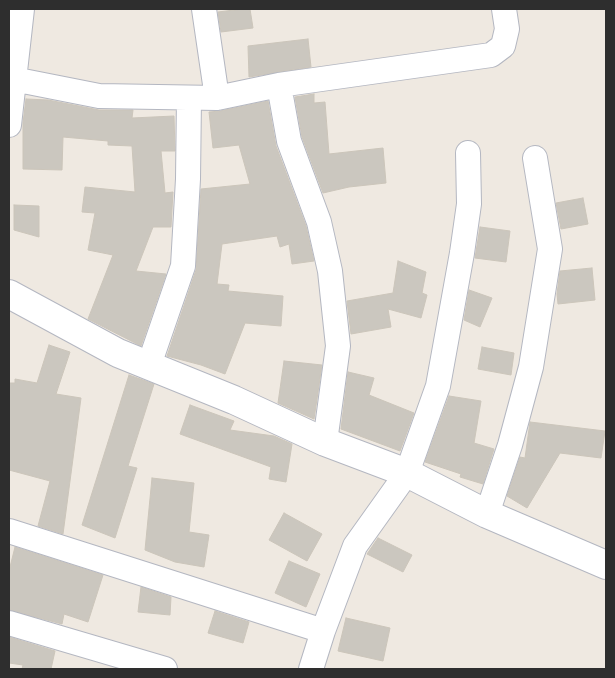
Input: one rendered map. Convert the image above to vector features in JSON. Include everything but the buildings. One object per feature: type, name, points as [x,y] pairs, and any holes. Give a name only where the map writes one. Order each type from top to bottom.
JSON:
[{"type":"street","points":[[9,125],[22,9]]},
{"type":"street","points":[[204,9],[217,98]]},
{"type":"street","points":[[13,79],[99,96],[217,98],[279,85],[491,55],[503,46],[507,29],[504,9]]},
{"type":"street","points":[[279,85],[289,141],[319,222],[330,271],[338,346],[325,442]]},
{"type":"street","points":[[149,365],[183,266],[190,98]]},
{"type":"street","points":[[311,669],[323,631],[355,546],[407,473],[438,386],[469,204],[468,153]]},
{"type":"street","points":[[487,514],[510,445],[531,367],[550,250],[535,158]]},
{"type":"street","points":[[9,294],[118,353],[234,400],[325,442],[407,473],[487,514],[606,565]]},
{"type":"street","points":[[9,531],[323,631]]},
{"type":"street","points":[[9,623],[165,669]]}]
